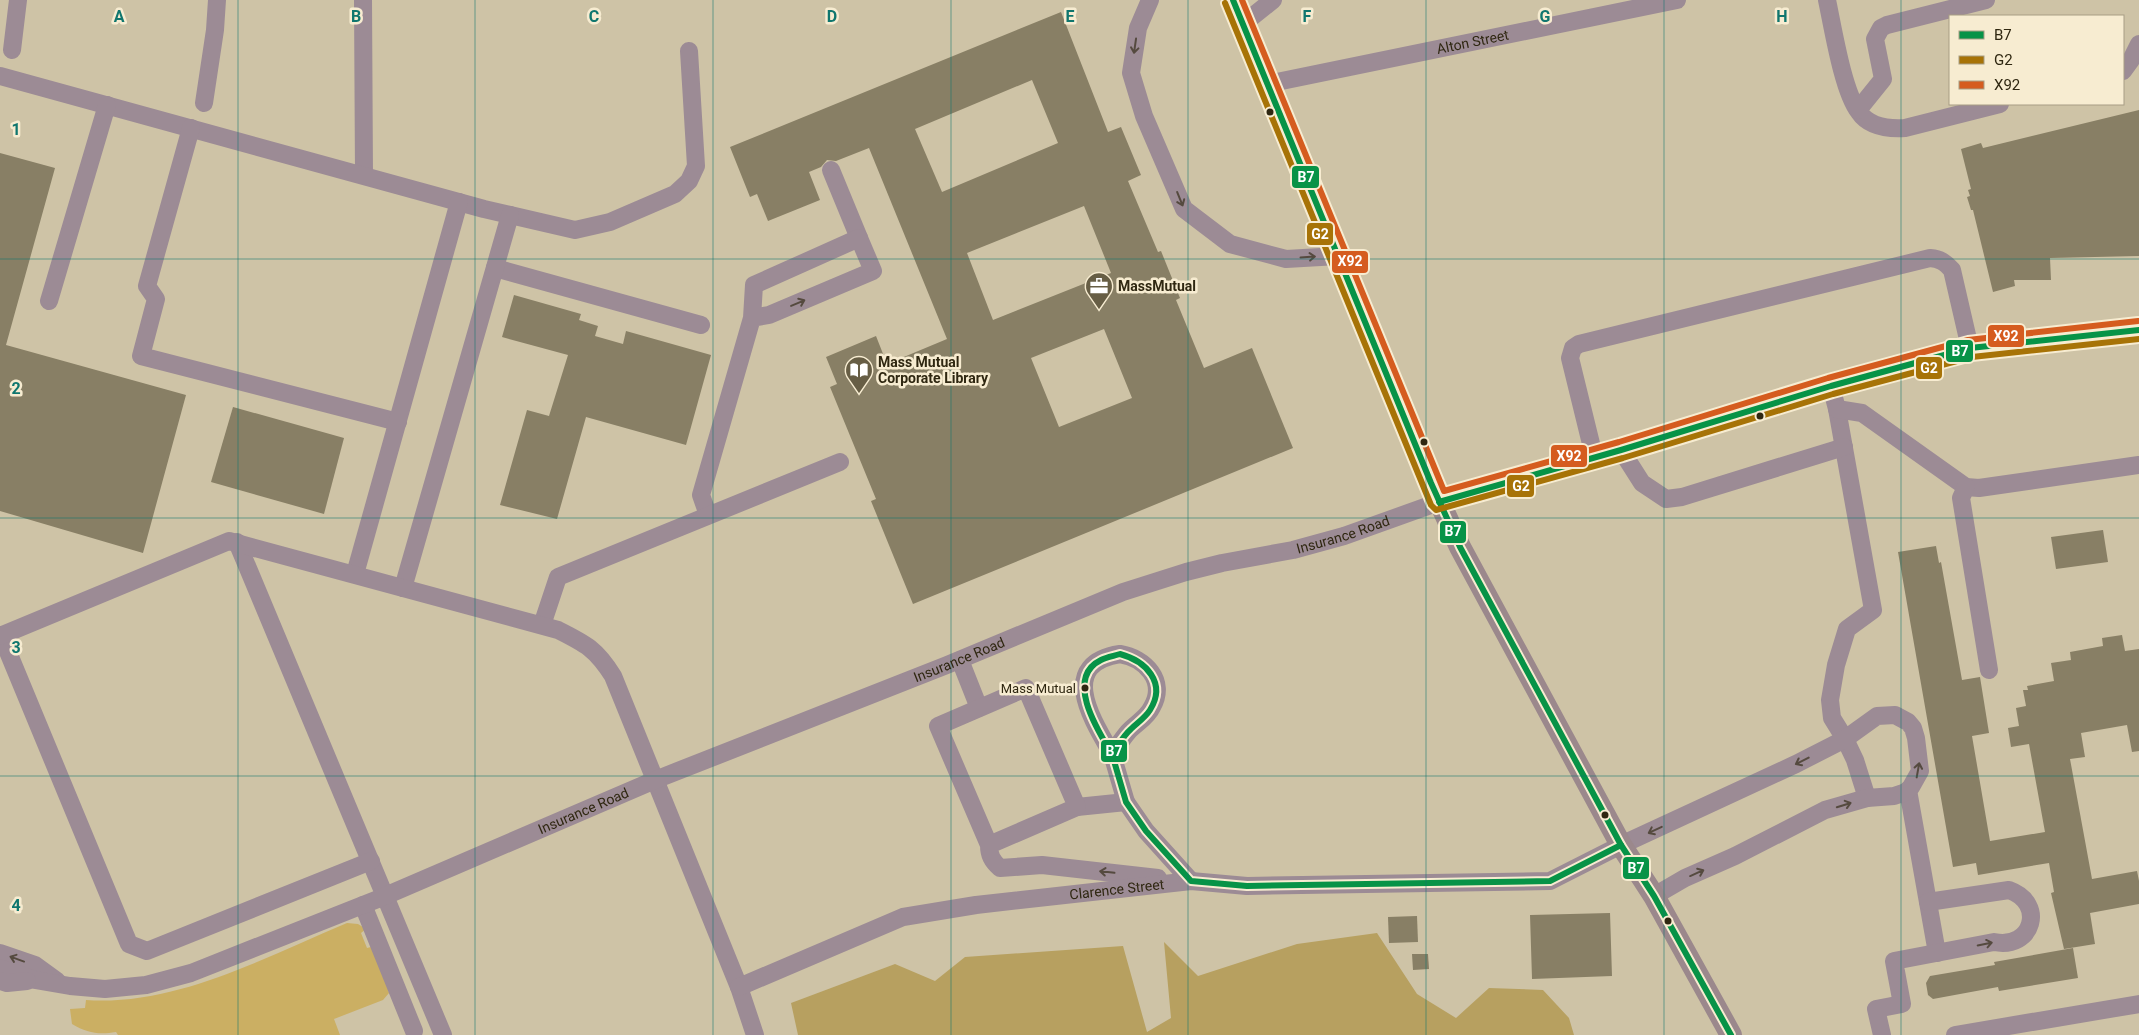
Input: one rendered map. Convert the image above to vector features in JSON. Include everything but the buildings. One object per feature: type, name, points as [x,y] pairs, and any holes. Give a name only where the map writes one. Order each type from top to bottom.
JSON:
[{"type":"main road","points":[[1233,0],[1439,502],[1463,553],[1621,845],[1654,896],[1731,1035]]},
{"type":"street","points":[[12,50],[18,0]]},
{"type":"street","points":[[204,103],[215,30],[217,0]]},
{"type":"street","points":[[364,0],[364,174]]},
{"type":"street","points":[[1150,0],[1138,28],[1131,73],[1144,116],[1184,209],[1230,244],[1286,259],[1338,256]]},
{"type":"street","points":[[1243,24],[1273,0]]},
{"type":"street","name":"Alton Street","points":[[1268,84],[1677,0]]},
{"type":"street","points":[[1827,0],[1849,95],[1858,110],[1873,124],[1891,129],[1905,128],[1996,105]]},
{"type":"street","points":[[1858,110],[1883,79],[1875,39],[1881,28],[1986,0]]},
{"type":"street","points":[[2124,70],[2139,44]]},
{"type":"street","points":[[0,76],[364,174],[460,202],[575,230],[610,222],[675,194],[689,181],[696,166],[689,51]]},
{"type":"street","points":[[49,301],[107,105]]},
{"type":"street","points":[[191,128],[147,286],[156,299],[141,356],[398,422]]},
{"type":"street","points":[[752,318],[769,315],[873,272],[831,170]]},
{"type":"street","points":[[355,574],[460,202]]},
{"type":"street","points":[[403,588],[510,215]]},
{"type":"street","points":[[708,515],[701,495],[752,318],[754,285],[859,238]]},
{"type":"street","points":[[1594,456],[1570,358],[1573,348],[1579,344],[1930,258],[1946,263],[1952,270],[1970,348]]},
{"type":"street","points":[[495,268],[701,325]]},
{"type":"street","name":"Insurance Road","points":[[35,980],[104,989],[146,985],[191,973],[363,905],[655,780],[960,660],[1123,592],[1186,572],[1222,563],[1293,550],[1344,536],[1439,502],[1594,456],[1621,450],[1831,386],[1970,348],[2139,330]]},
{"type":"street","points":[[1831,386],[1838,409],[1873,610],[1847,628],[1834,673],[1830,700],[1832,718],[1855,760],[1867,798]]},
{"type":"street","points":[[1838,409],[1862,413],[1966,486],[1979,488],[2139,465]]},
{"type":"street","points":[[1621,450],[1642,483],[1666,499],[1682,497],[1844,447]]},
{"type":"street","points":[[542,625],[558,577],[840,462]]},
{"type":"street","points":[[1966,486],[1961,498],[1989,670]]},
{"type":"street","points":[[371,861],[146,952],[128,944],[0,636],[229,541],[542,625],[558,630],[587,644],[601,658],[613,676],[738,987],[755,1035]]},
{"type":"street","points":[[237,542],[444,1035]]},
{"type":"street","points":[[1112,754],[1129,731],[1147,716],[1154,705],[1156,694],[1156,682],[1147,666],[1132,656],[1120,654],[1108,656],[1098,661],[1087,676],[1083,694],[1086,706],[1112,754],[1126,802],[1146,831],[1191,881]]},
{"type":"street","points":[[960,660],[979,708]]},
{"type":"street","points":[[1077,807],[1026,688],[938,726],[989,845],[989,854],[1000,868],[1042,865],[1191,881]]},
{"type":"street","points":[[1654,896],[1685,878],[1735,856],[1825,810],[1867,798],[1894,796],[1908,790],[1920,771],[1913,728],[1908,722],[1895,715],[1877,716],[1845,739]]},
{"type":"street","name":"Clarence Street","points":[[738,987],[903,917],[976,905],[1191,881],[1247,886],[1550,881],[1621,845],[1744,789],[1845,739]]},
{"type":"street","points":[[1908,790],[1937,953]]},
{"type":"street","points":[[989,845],[1077,807],[1126,802]]},
{"type":"street","points":[[1882,1035],[1876,1009],[1902,1004],[1894,962],[1994,942],[2012,943],[2020,939],[2027,932],[2030,923],[2031,914],[2024,898],[2017,892],[2009,890],[1928,902]]},
{"type":"street","points":[[363,905],[414,1031]]},
{"type":"street","points":[[0,953],[35,966],[64,985]]},
{"type":"street","points":[[0,968],[35,980]]},
{"type":"street","points":[[0,981],[7,983],[35,980]]},
{"type":"street","points":[[1955,1035],[2139,1004]]},
{"type":"shaded area","points":[[347,923],[358,924],[366,929],[361,933],[367,948],[375,946],[389,993],[383,1000],[334,1019],[340,1035],[118,1035],[116,1032],[99,1033],[88,1031],[72,1024],[70,1009],[85,1008],[86,1000],[120,1000],[154,995],[187,987],[252,964]]},
{"type":"shaded area","points":[[1377,933],[1417,994],[1456,1018],[1489,988],[1543,990],[1569,1018],[1574,1035],[798,1035],[791,1003],[895,964],[935,981],[965,957],[1123,946],[1147,1032],[1171,1018],[1164,942],[1198,976],[1297,944]]},
{"type":"transit line","name":"B7","points":[[1233,0],[1431,483],[1460,547],[1621,845],[1654,896],[1731,1035]]},
{"type":"transit line","name":"X92","points":[[1242,0],[1444,491],[1619,442],[1828,378],[1968,340],[2138,321]]},
{"type":"transit line","name":"G2","points":[[1225,3],[1431,505],[1436,510],[1623,458],[1833,394],[1972,357],[2139,339]]},
{"type":"transit line","name":"B7","points":[[1439,502],[1621,450],[1831,386],[1970,348],[2139,330]]},
{"type":"transit line","name":"B7","points":[[1120,654],[1138,662],[1151,674],[1155,682],[1156,691],[1155,700],[1150,710],[1125,735],[1112,754],[1099,732],[1087,705],[1085,679],[1090,668],[1101,660],[1120,654]]},
{"type":"transit line","name":"B7","points":[[1112,754],[1126,802],[1146,831],[1191,881],[1247,886],[1550,881],[1621,845]]},
{"type":"place","name":"MassMutual","points":[[1099,310]]},
{"type":"place","name":"Mass Mutual Corporate Library","points":[[859,394]]},
{"type":"place","name":"Mass Mutual","points":[[1085,688]]}]
